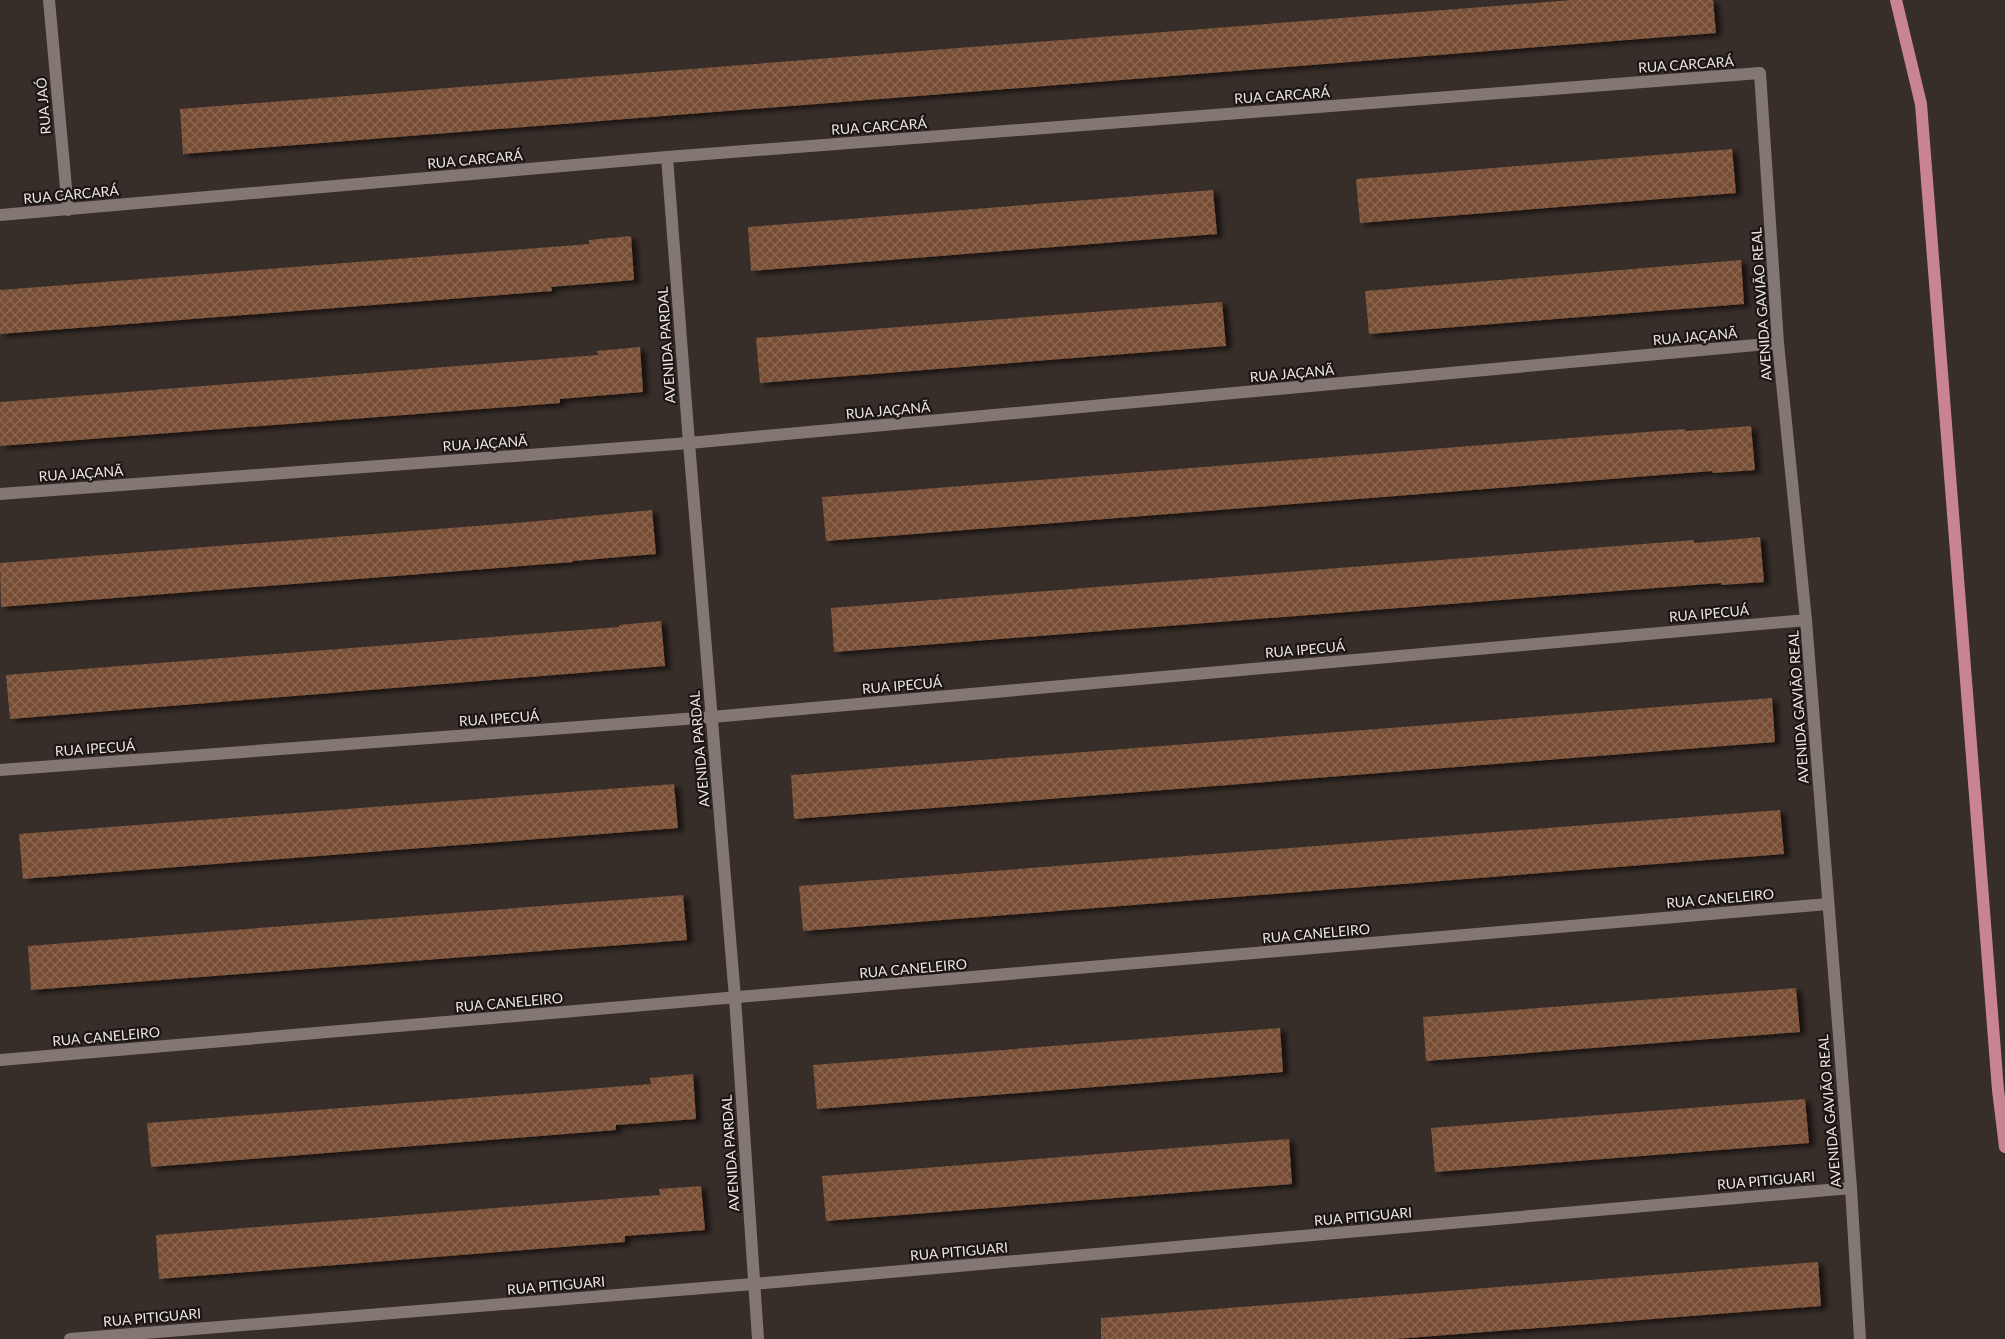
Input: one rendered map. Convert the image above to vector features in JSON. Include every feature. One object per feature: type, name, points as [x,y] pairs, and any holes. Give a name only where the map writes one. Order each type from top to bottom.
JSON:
[{"type":"main road","points":[[1896,0],[1921,104],[1998,1090],[2005,1147]]},
{"type":"street","name":"RUA JAÓ","points":[[50,0],[68,210]]},
{"type":"street","name":"RUA CARCARÁ","points":[[0,215],[667,157],[1760,73]]},
{"type":"street","name":"AVENIDA GAVIÃO REAL","points":[[1760,73],[1778,343],[1806,620],[1860,1339]]},
{"type":"street","name":"AVENIDA PARDAL","points":[[667,157],[688,443],[735,998],[758,1339]]},
{"type":"street","name":"RUA JAÇANÃ","points":[[0,494],[688,443],[1778,343]]},
{"type":"street","name":"RUA IPECUÁ","points":[[0,770],[712,717],[1806,620]]},
{"type":"street","name":"RUA CANELEIRO","points":[[0,1060],[1828,904]]},
{"type":"street","name":"RUA PITIGUARI","points":[[70,1339],[753,1284],[1850,1188]]},
{"type":"building","points":[[1572,0],[1713,0],[1716,33],[183,154],[180,109]]},
{"type":"building","points":[[1732,149],[1736,193],[1360,223],[1356,179]]},
{"type":"building","points":[[1213,190],[1217,234],[751,271],[748,227]]},
{"type":"building","points":[[631,236],[634,280],[551,287],[552,291],[0,334],[0,290],[589,244],[589,240]]},
{"type":"building","points":[[1741,260],[1744,304],[1369,334],[1365,291]]},
{"type":"building","points":[[1222,302],[1226,346],[760,383],[756,338]]},
{"type":"building","points":[[640,347],[643,392],[560,399],[560,403],[0,446],[0,402],[598,355],[597,351]]},
{"type":"building","points":[[1751,426],[1755,470],[1713,473],[1712,471],[826,541],[822,497],[1685,429],[1686,431]]},
{"type":"building","points":[[652,510],[656,554],[1,607],[0,563],[527,522]]},
{"type":"building","points":[[1760,537],[1764,582],[1721,585],[1721,583],[834,652],[831,608],[1694,540],[1694,543]]},
{"type":"building","points":[[661,621],[665,666],[10,719],[6,675],[619,627],[619,625]]},
{"type":"building","points":[[1772,698],[1775,742],[794,819],[791,775]]},
{"type":"building","points":[[674,784],[678,828],[23,879],[19,834]]},
{"type":"building","points":[[1780,810],[1784,854],[803,931],[799,886]]},
{"type":"building","points":[[683,895],[687,940],[31,990],[28,946]]},
{"type":"building","points":[[1796,988],[1800,1032],[1426,1061],[1423,1017]]},
{"type":"building","points":[[1280,1028],[1283,1072],[817,1109],[813,1065]]},
{"type":"building","points":[[693,1074],[696,1119],[616,1125],[616,1130],[151,1167],[147,1123],[651,1084],[650,1078]]},
{"type":"building","points":[[1805,1099],[1809,1143],[1435,1172],[1431,1128]]},
{"type":"building","points":[[1289,1139],[1292,1184],[826,1221],[822,1176]]},
{"type":"building","points":[[701,1186],[705,1230],[625,1236],[625,1242],[159,1279],[156,1235],[660,1195],[659,1189]]},
{"type":"building","points":[[1818,1262],[1821,1306],[1395,1339],[1101,1339],[1101,1318]]}]
